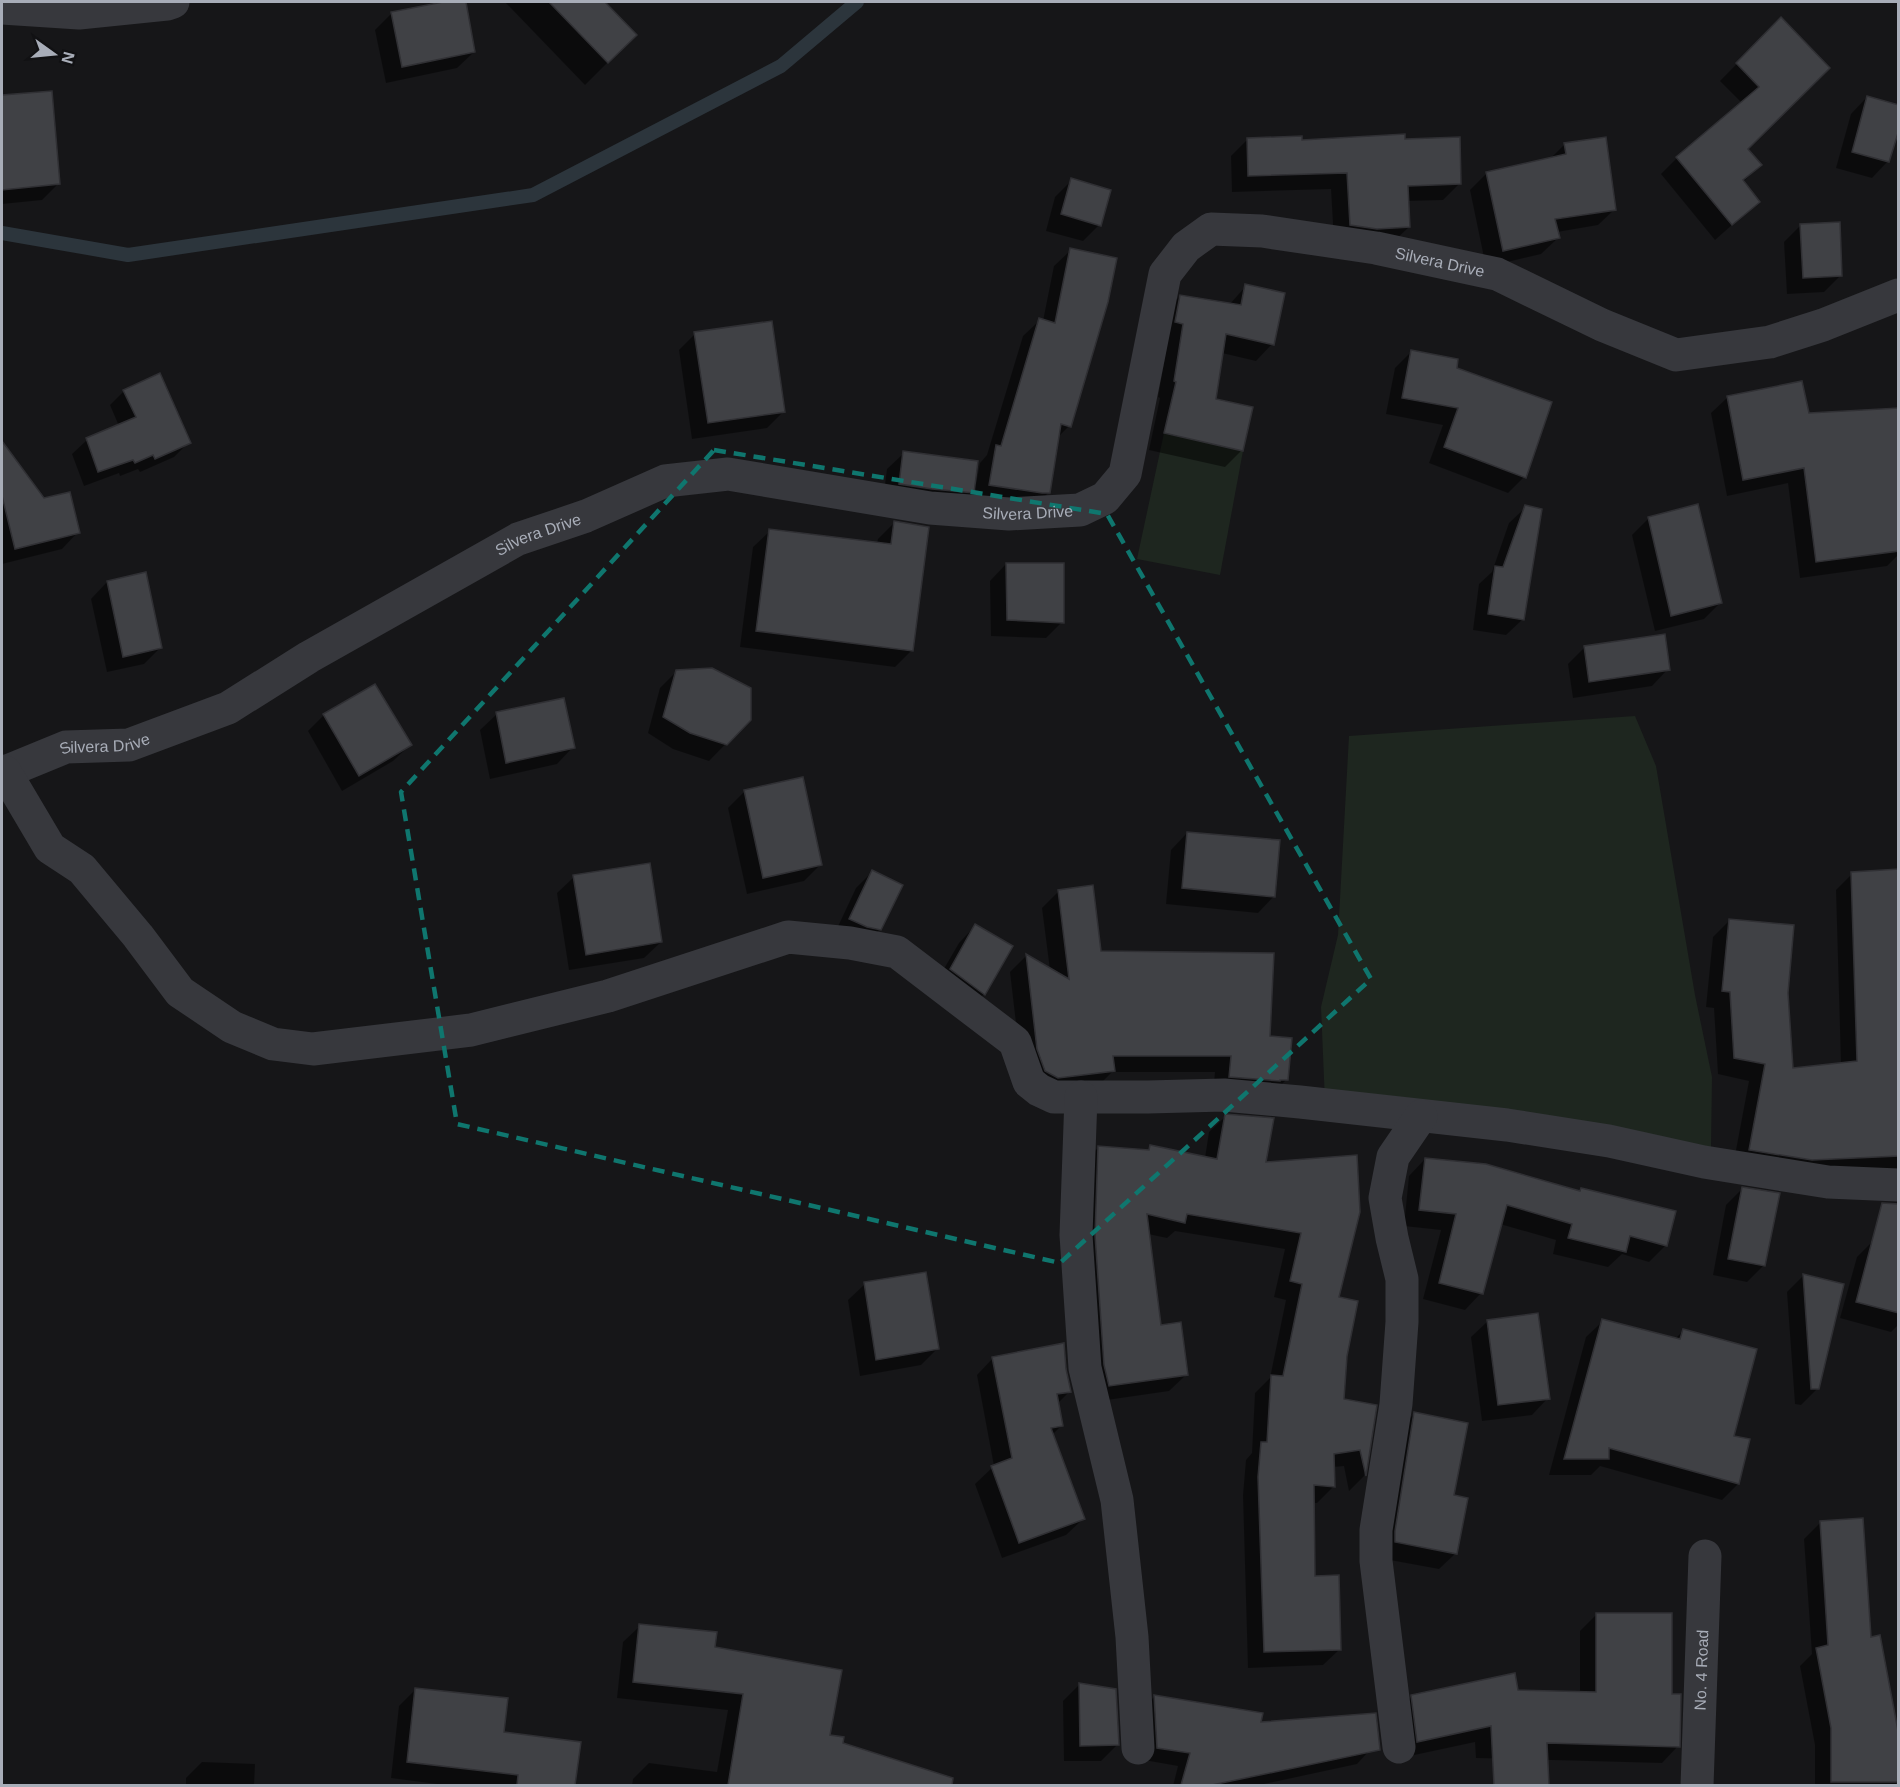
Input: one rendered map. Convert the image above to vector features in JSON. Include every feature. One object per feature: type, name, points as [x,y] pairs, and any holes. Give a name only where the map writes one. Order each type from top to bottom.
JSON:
[{"type":"street","points":[[2,8],[78,13],[173,2]]},
{"type":"street","name":"Silvera Drive","points":[[3,772],[66,747],[129,745],[228,708],[309,657],[518,539],[586,516],[665,481],[728,474],[930,508],[1009,514],[1080,510],[1105,498],[1125,474],[1165,274],[1186,247],[1211,229],[1263,231],[1376,248],[1497,274],[1602,326],[1676,355],[1770,342],[1823,325],[1899,295]]},
{"type":"street","points":[[3,772],[50,848],[82,869],[138,936],[180,992],[232,1027],[273,1044],[313,1049],[471,1030],[608,996],[788,937],[850,943],[897,952],[1015,1042],[1029,1082],[1054,1097],[1224,1095],[1300,1102],[1508,1125],[1609,1141],[1704,1162],[1828,1182],[1899,1185]]},
{"type":"street","points":[[1081,1097],[1076,1235],[1085,1368],[1117,1500],[1132,1637],[1138,1748]]},
{"type":"street","points":[[1400,1747],[1376,1561],[1376,1530],[1396,1404],[1402,1322],[1402,1279],[1385,1198],[1392,1158],[1421,1116]]},
{"type":"street","name":"No. 4 Road","points":[[1698,1785],[1705,1556]]},
{"type":"highlighted area","points":[[714,450],[1107,514],[1371,979],[1060,1263],[457,1124],[401,792]]},
{"type":"shaded area","points":[[1164,433],[1243,451],[1220,575],[1137,559]]},
{"type":"shaded area","points":[[1635,716],[1656,766],[1695,995],[1712,1077],[1711,1147],[1325,1102],[1321,1007],[1338,935],[1349,736]]},
{"type":"building","points":[[443,2],[466,2],[475,52],[402,67],[391,12]]},
{"type":"building","points":[[549,2],[605,2],[637,35],[608,63]]},
{"type":"building","points":[[1781,17],[1830,68],[1748,149],[1762,165],[1743,180],[1760,202],[1732,225],[1676,157],[1759,87],[1736,63]]},
{"type":"building","points":[[52,91],[60,184],[2,190],[2,95]]},
{"type":"building","points":[[1867,96],[1899,105],[1899,130],[1889,162],[1852,152]]},
{"type":"building","points":[[1405,134],[1405,139],[1460,137],[1461,184],[1408,186],[1410,227],[1377,229],[1350,225],[1347,173],[1248,176],[1247,138],[1302,136],[1302,140]]},
{"type":"building","points":[[1606,137],[1616,210],[1555,219],[1560,238],[1503,251],[1486,172],[1566,154],[1564,143]]},
{"type":"building","points":[[1071,178],[1111,190],[1101,226],[1061,214]]},
{"type":"building","points":[[1840,222],[1842,276],[1803,278],[1800,224]]},
{"type":"building","points":[[1070,248],[1117,258],[1108,302],[1071,427],[1061,424],[1050,493],[989,485],[996,445],[1001,446],[1039,318],[1055,323]]},
{"type":"building","points":[[1245,284],[1285,293],[1274,345],[1226,334],[1216,399],[1253,407],[1243,451],[1164,433],[1176,382],[1174,381],[1183,324],[1175,322],[1180,295],[1241,305]]},
{"type":"building","points":[[772,321],[785,412],[708,423],[694,332]]},
{"type":"building","points":[[1411,350],[1458,359],[1457,368],[1552,402],[1526,478],[1444,447],[1458,408],[1402,398]]},
{"type":"building","points":[[160,373],[191,443],[155,459],[153,455],[135,463],[133,460],[98,472],[86,438],[136,417],[123,390]]},
{"type":"building","points":[[1802,381],[1809,413],[1899,408],[1899,551],[1816,562],[1804,468],[1743,480],[1727,396]]},
{"type":"building","points":[[2,441],[44,498],[70,492],[80,533],[15,549],[2,496]]},
{"type":"building","points":[[903,451],[978,461],[974,493],[899,484]]},
{"type":"building","points":[[1698,504],[1722,603],[1671,616],[1648,517]]},
{"type":"building","points":[[1525,505],[1542,509],[1524,620],[1488,614],[1495,566],[1503,567]]},
{"type":"building","points":[[894,521],[929,527],[913,651],[756,631],[769,529],[891,544]]},
{"type":"building","points":[[1006,563],[1064,563],[1064,623],[1007,620]]},
{"type":"building","points":[[146,572],[162,648],[123,657],[107,581]]},
{"type":"building","points":[[1665,634],[1670,670],[1589,682],[1584,646]]},
{"type":"building","points":[[712,668],[751,688],[751,720],[727,745],[690,733],[663,717],[676,670]]},
{"type":"building","points":[[375,684],[412,745],[359,776],[323,714]]},
{"type":"building","points":[[564,698],[575,748],[506,763],[496,712]]},
{"type":"building","points":[[803,777],[822,865],[763,878],[744,790]]},
{"type":"building","points":[[1187,832],[1280,840],[1275,897],[1182,888]]},
{"type":"building","points":[[650,863],[662,942],[586,955],[573,875]]},
{"type":"building","points":[[1899,869],[1899,1156],[1812,1160],[1749,1150],[1765,1064],[1734,1058],[1730,992],[1722,991],[1729,919],[1794,925],[1788,993],[1793,1068],[1857,1061],[1851,872]]},
{"type":"building","points":[[872,870],[903,885],[881,930],[849,919]]},
{"type":"building","points":[[1093,885],[1101,951],[1274,953],[1270,1036],[1292,1038],[1288,1080],[1229,1077],[1231,1056],[1113,1056],[1115,1071],[1058,1078],[1045,1071],[1037,1049],[1026,954],[1069,979],[1058,890]]},
{"type":"building","points":[[975,924],[1013,946],[985,995],[950,969]]},
{"type":"building","points":[[1225,1114],[1274,1118],[1266,1162],[1357,1155],[1360,1212],[1339,1297],[1358,1301],[1347,1356],[1344,1399],[1377,1405],[1366,1476],[1360,1450],[1334,1454],[1335,1487],[1314,1485],[1315,1576],[1339,1575],[1341,1650],[1264,1652],[1258,1477],[1261,1442],[1267,1442],[1271,1375],[1283,1376],[1302,1284],[1290,1281],[1301,1233],[1187,1214],[1185,1223],[1147,1214],[1161,1325],[1181,1322],[1188,1375],[1109,1386],[1104,1365],[1095,1235],[1098,1146],[1149,1150],[1150,1145],[1217,1159]]},
{"type":"building","points":[[1425,1158],[1486,1164],[1580,1191],[1581,1188],[1676,1211],[1667,1246],[1630,1236],[1626,1252],[1568,1238],[1572,1224],[1507,1205],[1483,1294],[1439,1283],[1456,1214],[1419,1210]]},
{"type":"building","points":[[1742,1187],[1780,1193],[1765,1266],[1728,1259]]},
{"type":"building","points":[[1882,1203],[1899,1204],[1899,1313],[1856,1302]]},
{"type":"building","points":[[926,1272],[939,1349],[876,1360],[864,1282]]},
{"type":"building","points":[[1803,1274],[1844,1284],[1819,1389],[1811,1389]]},
{"type":"building","points":[[1538,1313],[1550,1399],[1498,1405],[1487,1320]]},
{"type":"building","points":[[1602,1319],[1680,1339],[1683,1329],[1757,1349],[1734,1436],[1750,1439],[1739,1484],[1609,1448],[1609,1459],[1564,1459]]},
{"type":"building","points":[[1064,1343],[1071,1392],[1057,1394],[1063,1426],[1051,1428],[1085,1519],[1019,1543],[991,1466],[1012,1458],[992,1357]]},
{"type":"building","points":[[1414,1412],[1468,1423],[1454,1495],[1468,1498],[1457,1554],[1395,1542]]},
{"type":"building","points":[[1863,1518],[1871,1637],[1880,1635],[1899,1736],[1899,1782],[1831,1782],[1831,1728],[1816,1648],[1828,1645],[1820,1521]]},
{"type":"building","points":[[1596,1613],[1672,1613],[1672,1694],[1681,1694],[1680,1747],[1547,1743],[1549,1785],[1494,1785],[1491,1726],[1417,1742],[1411,1695],[1515,1673],[1518,1690],[1596,1692]]},
{"type":"building","points":[[639,1624],[717,1632],[715,1647],[842,1670],[830,1735],[844,1737],[843,1743],[953,1778],[952,1785],[728,1785],[743,1694],[633,1682]]},
{"type":"building","points":[[1079,1683],[1116,1689],[1119,1745],[1080,1746]]},
{"type":"building","points":[[415,1688],[508,1698],[504,1732],[581,1742],[575,1785],[517,1785],[518,1775],[407,1762]]},
{"type":"building","points":[[1154,1695],[1263,1713],[1261,1722],[1376,1713],[1380,1750],[1212,1785],[1181,1785],[1190,1753],[1157,1748]]},
{"type":"waterway","points":[[2,233],[128,255],[533,195],[781,66],[857,2]]}]
